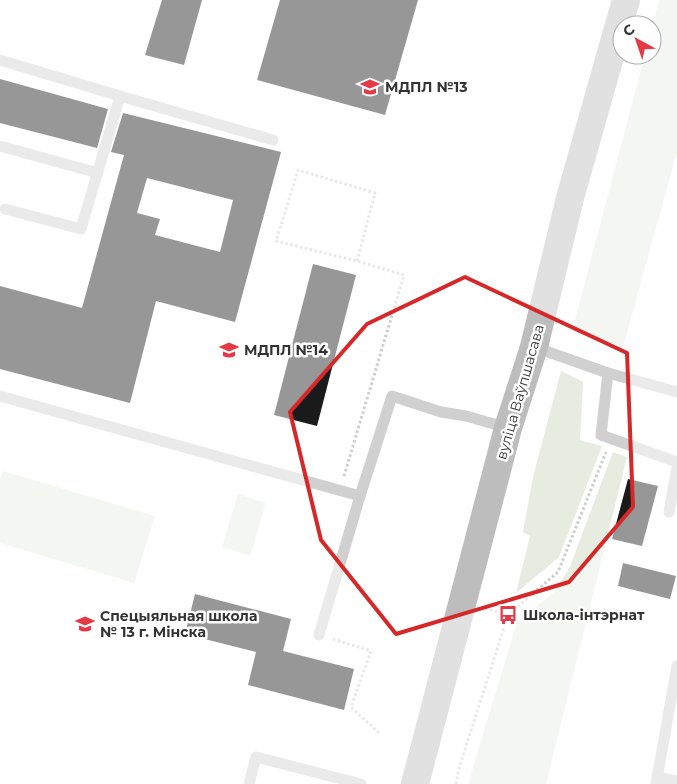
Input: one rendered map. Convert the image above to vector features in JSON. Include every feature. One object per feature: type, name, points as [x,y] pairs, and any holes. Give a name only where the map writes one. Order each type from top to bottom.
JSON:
[{"type":"main road","name":"вуліца Ваўпшасава","points":[[415,784],[508,428],[534,347],[570,198],[626,0]]},
{"type":"lane","points":[[0,60],[273,140]]},
{"type":"lane","points":[[6,209],[81,229],[120,96]]},
{"type":"lane","points":[[0,146],[98,173]]},
{"type":"lane","points":[[534,347],[608,373],[677,392]]},
{"type":"lane","points":[[608,373],[601,435],[677,462]]},
{"type":"lane","points":[[0,396],[360,496]]},
{"type":"lane","points":[[318,634],[392,396],[441,412],[466,416],[508,428]]},
{"type":"lane","points":[[669,512],[677,468]]},
{"type":"lane","points":[[677,666],[674,703],[657,781],[677,781]]},
{"type":"lane","points":[[249,784],[256,757],[361,784]]},
{"type":"path","points":[[340,490],[404,275],[276,241],[298,170],[375,194],[357,261]]},
{"type":"path","points":[[456,784],[459,768],[508,615],[558,572],[611,438]]},
{"type":"path","points":[[318,634],[371,651],[351,707],[380,734]]},
{"type":"highlighted area","points":[[465,277],[627,353],[633,507],[569,582],[396,634],[321,540],[290,412],[367,324]]},
{"type":"shaded area","points":[[659,0],[677,0],[677,152],[623,347],[572,331],[642,65],[662,65],[662,15],[655,15]]},
{"type":"shaded area","points":[[561,371],[583,382],[580,440],[602,446],[559,557],[516,593],[530,536],[523,532],[533,477]]},
{"type":"shaded area","points":[[613,452],[627,457],[546,784],[468,784],[517,622],[553,593],[569,569]]},
{"type":"shaded area","points":[[3,471],[155,516],[134,583],[0,543],[0,480]]},
{"type":"shaded area","points":[[238,494],[266,503],[250,556],[222,547]]},
{"type":"building","points":[[162,0],[202,0],[184,65],[145,55]]},
{"type":"building","points":[[280,0],[418,0],[385,115],[257,80]]},
{"type":"building","points":[[0,79],[108,109],[97,148],[0,123]]},
{"type":"building","points":[[123,113],[281,152],[235,322],[156,301],[130,403],[0,369],[0,286],[82,308],[124,155],[111,152]],"holes":[[[147,178],[233,200],[220,252],[155,235],[160,219],[137,213]]]},
{"type":"building","points":[[313,264],[356,275],[317,426],[274,415]]},
{"type":"building","points":[[628,479],[658,486],[642,546],[612,539]]},
{"type":"building","points":[[623,563],[676,576],[670,599],[618,586]]},
{"type":"building","points":[[195,594],[291,619],[283,651],[354,669],[344,710],[248,685],[256,652],[185,634]]},
{"type":"place","name":"МДПЛ №13","points":[[370,87]]},
{"type":"place","name":"МДПЛ №14","points":[[229,350]]},
{"type":"place","name":"Школа-інтэрнат","points":[[508,615]]},
{"type":"place","name":"Спецыяльная школа № 13 г. Мінска","points":[[85,624]]}]
